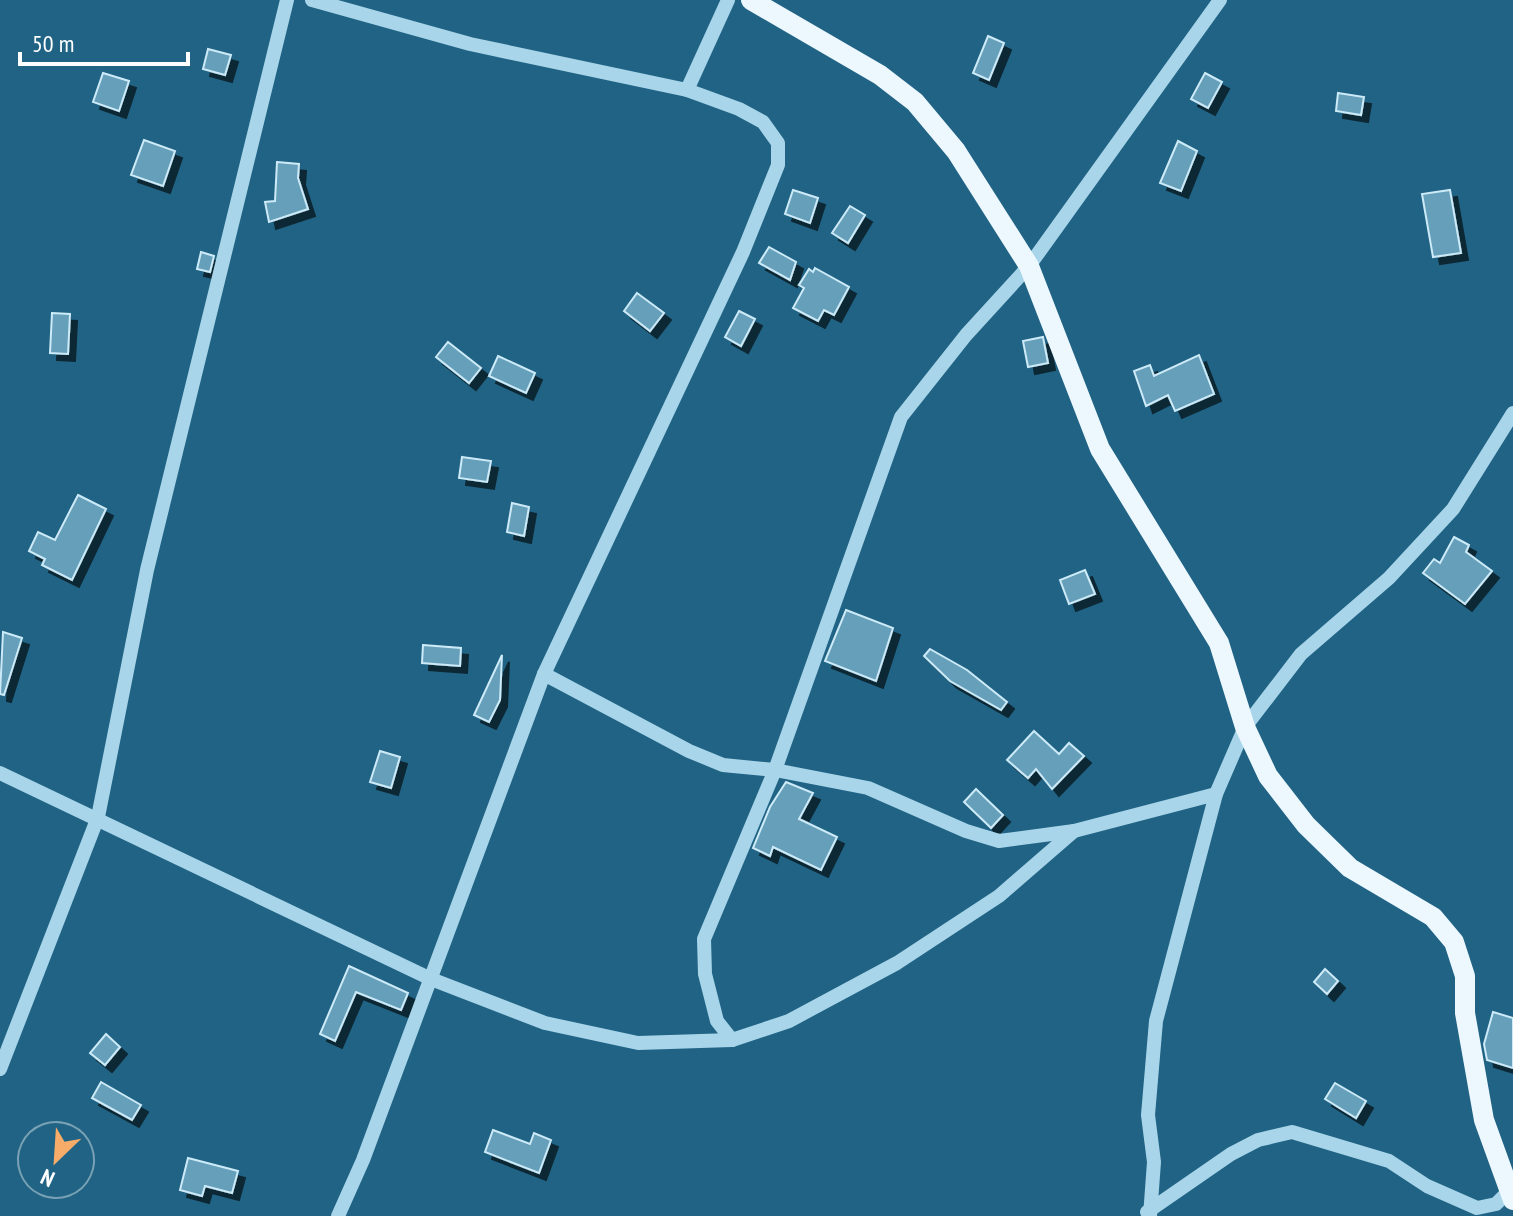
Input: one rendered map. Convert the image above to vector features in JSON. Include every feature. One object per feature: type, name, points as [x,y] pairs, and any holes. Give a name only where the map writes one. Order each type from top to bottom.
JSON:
[{"type":"main road","points":[[751,0],[880,75],[915,102],[956,151],[1029,266],[1100,449],[1219,643],[1245,727],[1268,776],[1306,825],[1350,868],[1433,917],[1454,942],[1465,976],[1465,1013],[1484,1120],[1511,1196]]},
{"type":"street","points":[[0,1069],[98,817],[147,570],[287,0]]},
{"type":"street","points":[[312,0],[470,44],[687,90],[739,109],[763,122],[778,143],[778,165],[743,252],[544,674],[431,979],[338,1216]]},
{"type":"street","points":[[687,90],[728,0]]},
{"type":"street","points":[[732,1040],[717,1021],[705,974],[704,939],[775,770],[901,417],[980,318],[1029,266],[1220,0]]},
{"type":"street","points":[[1148,1213],[1154,1162],[1148,1115],[1156,1021],[1216,794],[1245,727],[1301,654],[1389,578],[1453,509],[1513,413]]},
{"type":"street","points":[[544,674],[689,751],[723,765],[775,770],[868,788],[966,831],[999,841],[1074,831],[1216,794]]},
{"type":"street","points":[[0,773],[98,817],[431,979],[545,1023],[638,1043],[732,1040],[789,1021],[897,963],[999,896],[1074,831]]},
{"type":"street","points":[[1148,1213],[1244,1147],[1274,1134],[1292,1132],[1389,1161],[1427,1186],[1477,1208],[1496,1204],[1511,1196]]},
{"type":"building","points":[[988,36],[1004,43],[989,80],[973,73]]},
{"type":"building","points":[[208,49],[231,55],[225,75],[203,69]]},
{"type":"building","points":[[103,73],[129,81],[119,111],[93,102]]},
{"type":"building","points":[[1205,73],[1222,82],[1208,108],[1191,99]]},
{"type":"building","points":[[1338,93],[1364,97],[1361,115],[1336,111]]},
{"type":"building","points":[[144,140],[175,151],[163,186],[131,175]]},
{"type":"building","points":[[1178,141],[1197,151],[1181,191],[1160,183]]},
{"type":"building","points":[[277,162],[299,164],[298,178],[308,209],[269,222],[265,202],[275,201]]},
{"type":"building","points":[[793,190],[818,198],[810,223],[785,214]]},
{"type":"building","points":[[1450,190],[1461,253],[1433,257],[1422,194]]},
{"type":"building","points":[[850,206],[865,215],[848,243],[832,233]]},
{"type":"building","points":[[769,247],[796,262],[790,280],[759,263]]},
{"type":"building","points":[[201,252],[214,256],[210,272],[197,269]]},
{"type":"building","points":[[815,268],[849,287],[834,315],[824,310],[818,321],[793,308],[804,288],[799,285],[809,269],[813,272]]},
{"type":"building","points":[[637,293],[664,313],[650,331],[624,311]]},
{"type":"building","points":[[739,311],[755,319],[741,346],[725,337]]},
{"type":"building","points":[[52,313],[70,314],[68,354],[50,353]]},
{"type":"building","points":[[1043,337],[1048,363],[1028,367],[1023,341]]},
{"type":"building","points":[[448,342],[481,368],[469,383],[436,357]]},
{"type":"building","points":[[1199,355],[1214,394],[1175,411],[1168,395],[1146,406],[1134,371],[1150,365],[1154,376]]},
{"type":"building","points":[[498,356],[535,373],[526,393],[489,376]]},
{"type":"building","points":[[462,457],[491,461],[487,482],[459,478]]},
{"type":"building","points":[[78,495],[106,509],[72,580],[42,565],[45,559],[29,551],[38,532],[55,540]]},
{"type":"building","points":[[512,503],[529,507],[524,536],[507,532]]},
{"type":"building","points":[[1454,537],[1469,545],[1466,552],[1492,571],[1465,604],[1423,573],[1434,559],[1440,563]]},
{"type":"building","points":[[1085,570],[1095,594],[1069,604],[1060,580]]},
{"type":"building","points":[[846,610],[893,628],[876,681],[825,661]]},
{"type":"building","points":[[3,632],[22,638],[4,695],[0,694]]},
{"type":"building","points":[[423,645],[461,648],[460,666],[422,663]]},
{"type":"building","points":[[930,649],[967,670],[1007,702],[1001,710],[950,681],[924,656]]},
{"type":"building","points":[[502,655],[500,700],[489,722],[474,715]]},
{"type":"building","points":[[1034,731],[1059,754],[1069,743],[1084,756],[1052,789],[1036,769],[1028,778],[1007,760]]},
{"type":"building","points":[[380,751],[400,757],[391,788],[370,782]]},
{"type":"building","points":[[786,782],[813,793],[799,819],[837,837],[821,870],[773,847],[770,856],[753,848],[770,807]]},
{"type":"building","points":[[976,789],[1003,815],[991,828],[964,802]]},
{"type":"building","points":[[349,966],[408,993],[401,1010],[356,992],[335,1041],[320,1034]]},
{"type":"building","points":[[1325,969],[1338,981],[1327,994],[1314,982]]},
{"type":"building","points":[[1493,1012],[1513,1018],[1513,1068],[1487,1060],[1484,1044]]},
{"type":"building","points":[[106,1034],[120,1047],[105,1065],[90,1053]]},
{"type":"building","points":[[101,1082],[141,1105],[132,1120],[92,1098]]},
{"type":"building","points":[[1335,1083],[1366,1101],[1356,1118],[1325,1099]]},
{"type":"building","points":[[493,1130],[530,1144],[534,1133],[551,1140],[539,1173],[485,1152]]},
{"type":"building","points":[[188,1158],[238,1171],[232,1193],[205,1186],[202,1196],[180,1190]]}]
